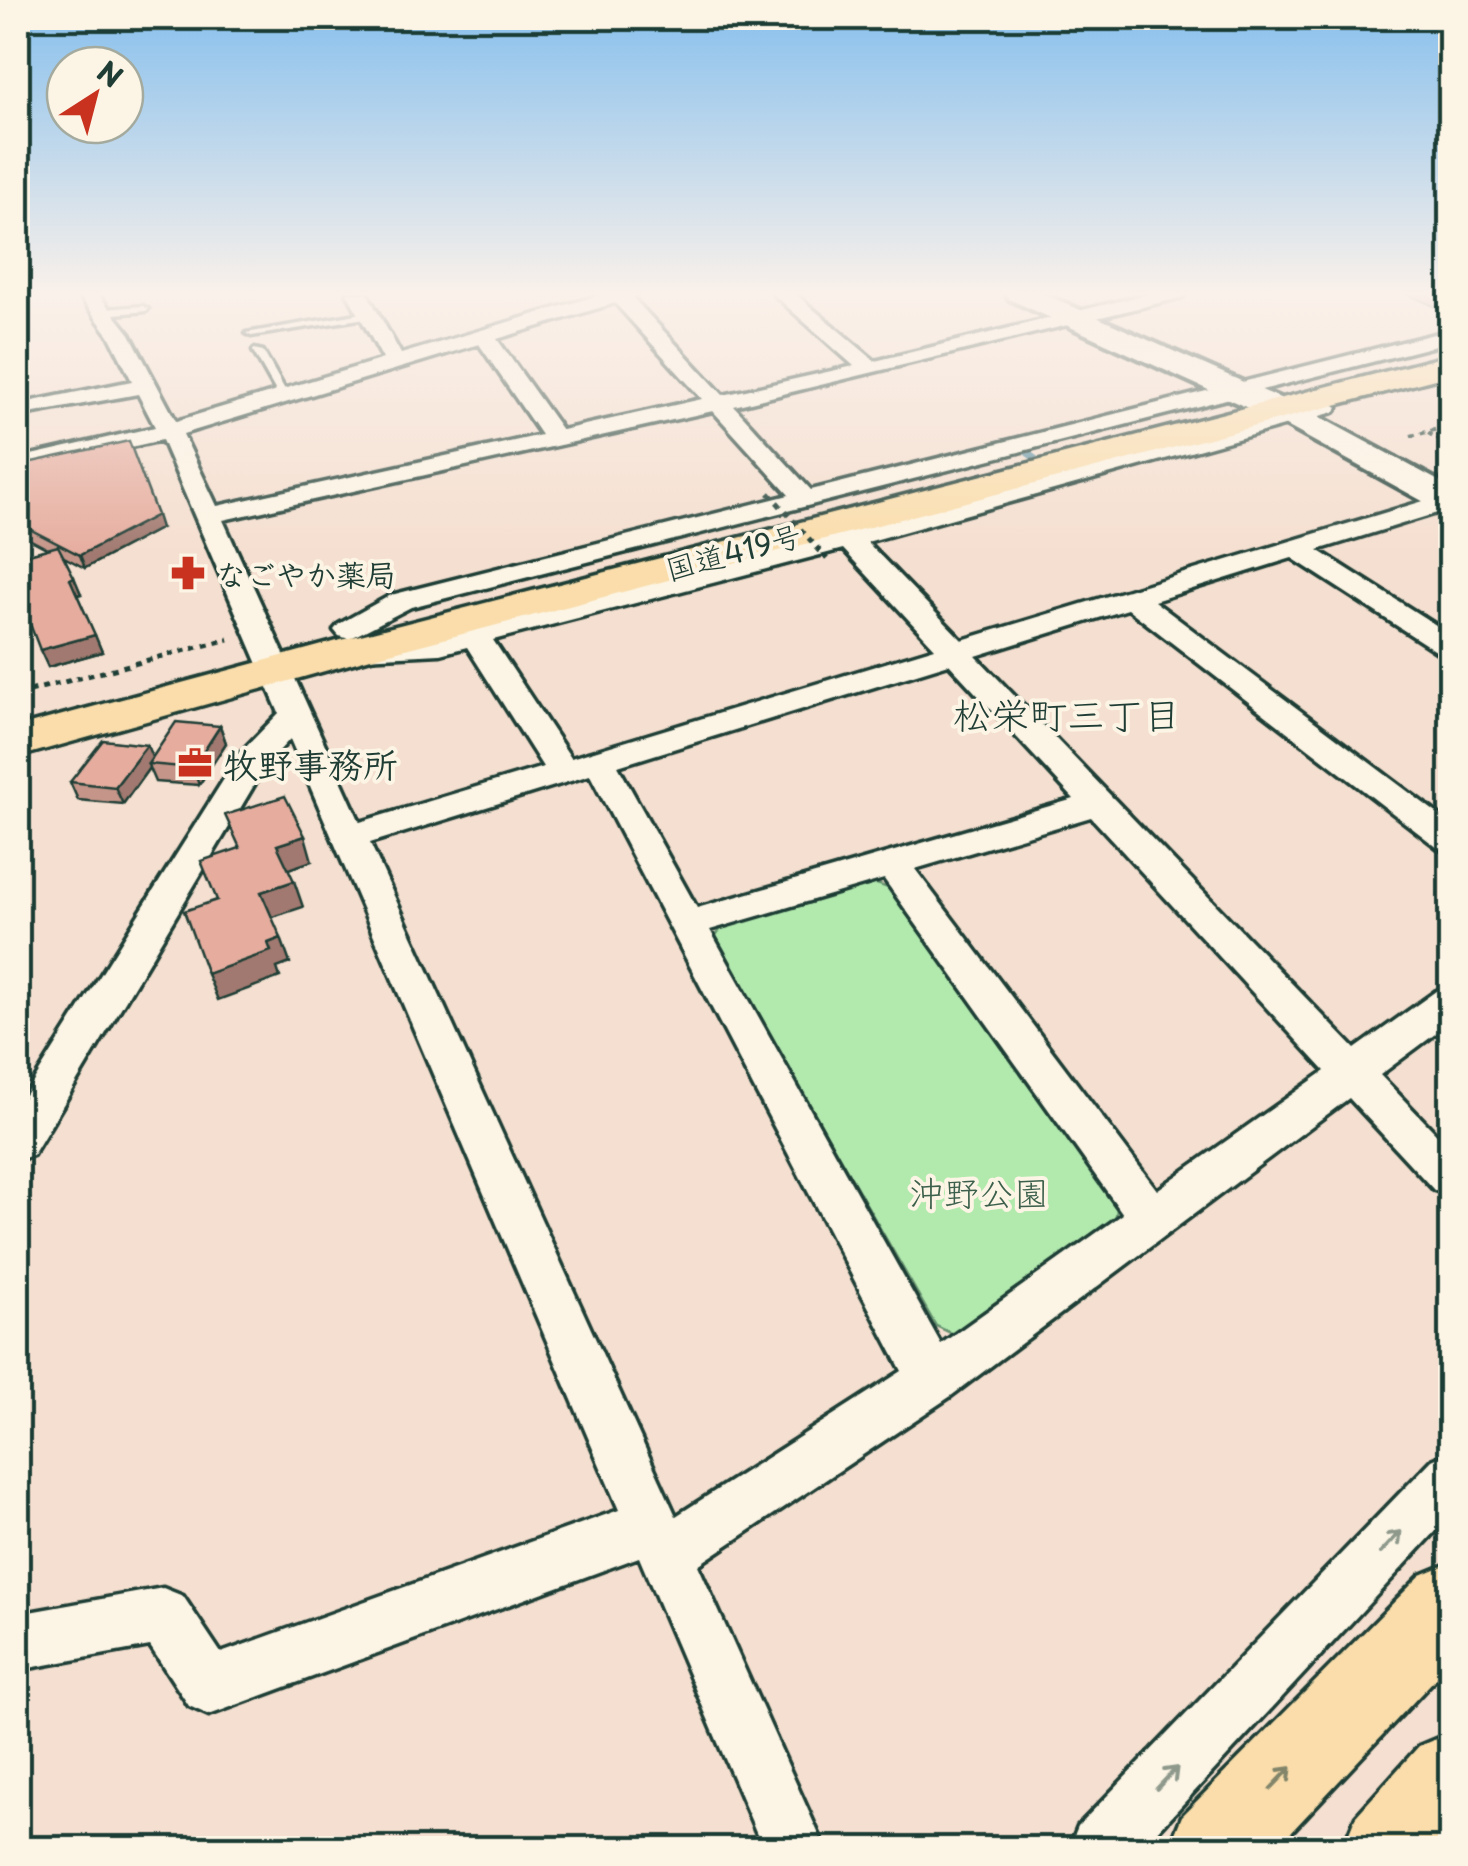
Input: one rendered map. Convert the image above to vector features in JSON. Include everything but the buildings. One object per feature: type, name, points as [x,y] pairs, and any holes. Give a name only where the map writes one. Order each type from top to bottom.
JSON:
[{"type":"highway","name":"国道419号","points":[[18,714],[258,653],[352,640],[1343,380]]},
{"type":"highway","name":"国道419号","points":[[1266,403],[1377,380]]},
{"type":"highway","name":"国道419号","points":[[18,742],[258,653]]},
{"type":"highway","points":[[1214,1848],[1450,1604]]},
{"type":"highway","points":[[1388,1848],[1450,1777]]},
{"type":"street","points":[[145,380],[208,516],[258,653],[297,712],[794,1848]]},
{"type":"street","points":[[18,465],[168,432],[334,380]]},
{"type":"street","points":[[515,380],[555,437]]},
{"type":"street","points":[[697,380],[806,498]]},
{"type":"street","points":[[208,516],[822,380]]},
{"type":"street","points":[[1214,380],[1266,403],[1450,501]]},
{"type":"street","points":[[352,640],[440,646],[838,549],[1329,380]]},
{"type":"street","points":[[352,640],[402,602],[806,498],[1266,403],[1411,380]]},
{"type":"street","points":[[23,410],[148,385]]},
{"type":"street","points":[[350,837],[1450,501]]},
{"type":"street","points":[[1297,548],[1450,647]]},
{"type":"street","points":[[838,549],[956,652],[1450,1177]]},
{"type":"street","points":[[1135,600],[1450,840]]},
{"type":"street","points":[[474,636],[581,768],[690,922],[933,1379]]},
{"type":"street","points":[[18,1142],[32,1090],[253,759],[297,712]]},
{"type":"street","points":[[690,922],[1096,804]]},
{"type":"street","points":[[892,864],[1154,1222]]},
{"type":"street","points":[[18,1642],[163,1616],[209,1686],[660,1540],[933,1379],[1154,1222],[1352,1071],[1450,1002]]},
{"type":"street","points":[[1100,1848],[1450,1478]]},
{"type":"lane","points":[[275,380],[283,395]]},
{"type":"path","points":[[1411,436],[1450,426]]},
{"type":"path","points":[[1427,432],[1450,444]]},
{"type":"path","points":[[769,493],[838,549]]},
{"type":"path","points":[[18,694],[258,653]]},
{"type":"green space","name":"沖野公園","points":[[874,883],[891,889],[1118,1204],[1114,1226],[959,1337],[936,1326],[714,938],[722,927]]},
{"type":"waterway","points":[[1022,449],[1051,470]]},
{"type":"place","name":"なごやか薬局","points":[[188,573]]},
{"type":"place","name":"牧野事務所","points":[[195,763]]},
{"type":"district","name":"松栄町三丁目","points":[[1067,713]]}]
